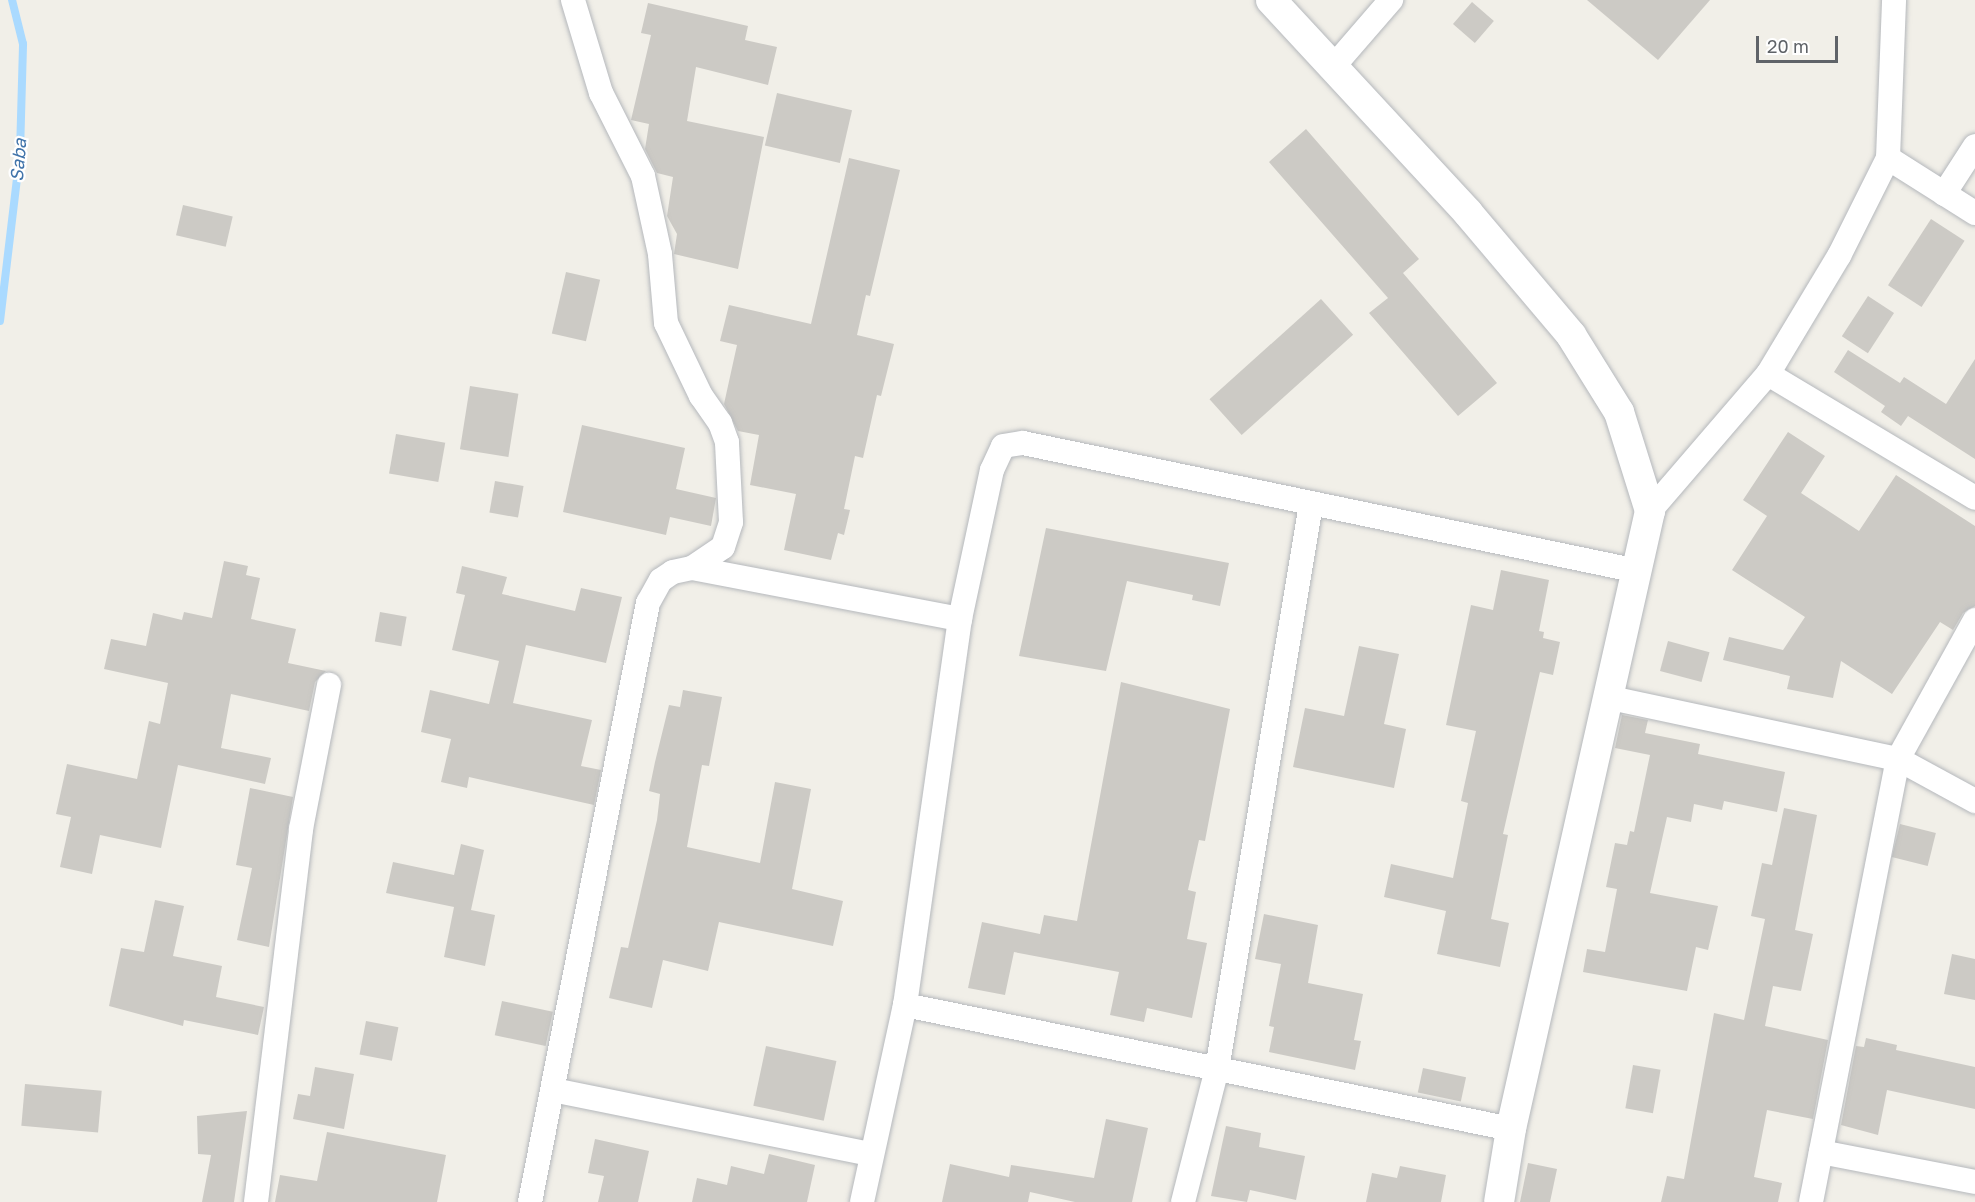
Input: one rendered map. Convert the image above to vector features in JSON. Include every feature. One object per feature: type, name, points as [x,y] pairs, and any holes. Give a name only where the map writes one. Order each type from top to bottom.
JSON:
[{"type":"street","points":[[531,1202],[648,603],[661,580],[673,572],[692,567],[723,547],[729,538],[727,442],[720,423],[701,396],[666,323],[660,254],[645,185],[601,93],[573,0]]},
{"type":"street","points":[[1271,0],[1528,280],[1590,361],[1619,412],[1650,511]]},
{"type":"street","points":[[1333,67],[1391,0]]},
{"type":"street","points":[[1499,1202],[1511,1129],[1634,570],[1650,511],[1768,374],[1839,256],[1888,158],[1894,0]]},
{"type":"street","points":[[1944,194],[1975,146]]},
{"type":"street","points":[[1888,158],[1975,213]]},
{"type":"street","points":[[1768,374],[1975,498]]},
{"type":"street","points":[[862,1202],[904,1005],[960,619],[992,470],[997,455],[1011,442],[1634,570]]},
{"type":"street","points":[[1184,1202],[1217,1069],[1311,504]]},
{"type":"street","points":[[692,567],[960,619]]},
{"type":"street","points":[[1811,1202],[1898,759],[1975,620]]},
{"type":"street","points":[[256,1202],[301,829],[329,685]]},
{"type":"street","points":[[1606,697],[1898,759],[1975,801]]},
{"type":"street","points":[[904,1005],[1511,1129]]},
{"type":"street","points":[[553,1090],[871,1155]]},
{"type":"street","points":[[1821,1152],[1975,1182]]},
{"type":"building","points":[[1587,0],[1710,0],[1658,60]]},
{"type":"building","points":[[1472,2],[1494,21],[1475,43],[1453,24]]},
{"type":"building","points":[[648,3],[748,26],[745,40],[777,47],[768,85],[696,67],[687,121],[764,137],[738,269],[674,254],[677,234],[667,216],[673,177],[657,173],[645,149],[649,124],[631,120],[651,35],[641,33]]},
{"type":"building","points":[[777,93],[852,110],[840,163],[765,146]]},
{"type":"building","points":[[1306,129],[1419,259],[1403,273],[1497,383],[1458,416],[1369,313],[1388,298],[1269,162]]},
{"type":"building","points":[[849,158],[900,170],[870,296],[866,295],[857,335],[894,344],[881,396],[877,395],[863,458],[855,456],[844,509],[850,510],[844,535],[838,533],[831,560],[784,550],[796,494],[750,485],[759,435],[738,431],[724,404],[737,345],[720,341],[729,305],[811,324]]},
{"type":"building","points":[[183,205],[233,216],[226,247],[176,235]]},
{"type":"building","points":[[1931,219],[1965,241],[1922,307],[1888,285]]},
{"type":"building","points":[[566,272],[600,280],[586,341],[552,333]]},
{"type":"building","points":[[1868,296],[1894,313],[1868,353],[1842,336]]},
{"type":"building","points":[[1321,299],[1353,335],[1242,435],[1210,399]]},
{"type":"building","points":[[1848,350],[1900,383],[1904,377],[1946,404],[1975,359],[1975,459],[1908,416],[1901,426],[1881,412],[1885,406],[1834,372]]},
{"type":"building","points":[[470,386],[518,394],[508,457],[460,449]]},
{"type":"building","points":[[582,425],[685,448],[676,489],[716,498],[711,526],[670,517],[666,535],[563,512]]},
{"type":"building","points":[[1788,432],[1825,456],[1801,493],[1859,531],[1896,475],[1975,526],[1975,606],[1963,613],[1953,630],[1940,622],[1892,694],[1841,661],[1833,698],[1787,689],[1790,676],[1723,660],[1729,637],[1783,650],[1805,617],[1732,570],[1767,516],[1743,500]]},
{"type":"building","points":[[396,434],[445,443],[438,482],[389,473]]},
{"type":"building","points":[[495,481],[524,486],[518,518],[489,513]]},
{"type":"building","points":[[1046,528],[1229,563],[1220,606],[1192,600],[1193,595],[1127,581],[1106,671],[1019,656]]},
{"type":"building","points":[[224,561],[248,566],[246,575],[260,578],[251,619],[296,629],[288,663],[326,671],[315,682],[309,711],[231,694],[221,748],[271,758],[265,784],[178,765],[161,848],[100,835],[92,874],[60,867],[71,817],[56,814],[67,764],[137,779],[149,721],[160,724],[168,683],[104,669],[111,639],[146,646],[153,613],[182,620],[184,612],[212,618]]},
{"type":"building","points":[[462,566],[507,577],[502,594],[575,611],[581,588],[622,597],[606,663],[526,645],[513,703],[592,720],[581,766],[601,770],[594,805],[469,777],[467,788],[441,782],[451,739],[421,732],[430,690],[489,704],[499,661],[452,650],[465,595],[456,593]]},
{"type":"building","points":[[1501,570],[1549,580],[1539,631],[1544,632],[1543,638],[1560,642],[1553,675],[1540,672],[1503,834],[1508,835],[1491,919],[1509,923],[1500,967],[1437,954],[1446,911],[1384,897],[1391,864],[1453,878],[1468,803],[1461,801],[1476,731],[1446,725],[1471,605],[1493,610]]},
{"type":"building","points":[[380,612],[407,617],[401,646],[375,642]]},
{"type":"building","points":[[1668,641],[1710,652],[1702,682],[1660,671]]},
{"type":"building","points":[[1359,646],[1399,654],[1384,724],[1406,729],[1394,788],[1293,767],[1305,708],[1344,716]]},
{"type":"building","points":[[1121,682],[1230,709],[1205,841],[1199,840],[1188,890],[1196,892],[1187,939],[1207,943],[1192,1018],[1147,1008],[1144,1022],[1110,1015],[1119,972],[1014,952],[1005,995],[968,988],[982,922],[1040,934],[1044,915],[1077,921]]},
{"type":"building","points":[[683,690],[722,697],[709,766],[702,765],[687,847],[760,863],[775,782],[811,789],[792,889],[843,901],[833,946],[719,922],[708,971],[663,960],[652,1008],[609,998],[621,947],[628,948],[657,820],[660,794],[649,791],[655,762],[669,705],[680,707]]},
{"type":"building","points":[[1622,715],[1648,720],[1645,733],[1700,744],[1698,754],[1785,772],[1777,812],[1724,801],[1722,810],[1694,804],[1691,822],[1667,817],[1650,893],[1718,906],[1708,950],[1696,947],[1687,991],[1583,972],[1587,949],[1605,952],[1617,889],[1606,887],[1615,843],[1627,845],[1630,831],[1634,832],[1650,755],[1615,748]]},
{"type":"building","points":[[250,788],[293,797],[269,947],[237,940],[252,868],[236,865]]},
{"type":"building","points":[[1784,808],[1817,815],[1795,930],[1813,934],[1801,991],[1773,986],[1765,1026],[1828,1040],[1813,1119],[1767,1110],[1754,1177],[1782,1183],[1778,1202],[1661,1202],[1667,1176],[1684,1179],[1714,1013],[1744,1020],[1765,919],[1751,916],[1762,863],[1772,865]]},
{"type":"building","points":[[1900,824],[1936,833],[1928,866],[1892,857]]},
{"type":"building","points":[[461,844],[484,850],[471,910],[495,915],[485,966],[444,957],[454,907],[386,893],[393,862],[454,875]]},
{"type":"building","points":[[155,900],[184,906],[173,956],[222,966],[216,997],[264,1007],[258,1035],[184,1020],[183,1026],[109,1006],[121,948],[144,952]]},
{"type":"building","points":[[1264,914],[1318,925],[1308,983],[1363,994],[1354,1040],[1361,1041],[1355,1070],[1269,1052],[1274,1027],[1269,1026],[1281,964],[1255,959]]},
{"type":"building","points":[[1952,954],[1975,959],[1975,1000],[1944,994]]},
{"type":"building","points":[[502,1001],[553,1012],[546,1046],[495,1035]]},
{"type":"building","points":[[366,1021],[398,1027],[392,1061],[360,1054]]},
{"type":"building","points":[[1866,1038],[1897,1045],[1896,1050],[1975,1067],[1975,1109],[1887,1090],[1878,1135],[1841,1125],[1856,1046],[1864,1047]]},
{"type":"building","points":[[766,1046],[836,1061],[824,1121],[753,1106]]},
{"type":"building","points":[[1633,1065],[1661,1070],[1653,1113],[1625,1108]]},
{"type":"building","points":[[315,1067],[354,1074],[344,1129],[293,1119],[298,1094],[310,1096]]},
{"type":"building","points":[[1423,1068],[1466,1077],[1461,1102],[1418,1092]]},
{"type":"building","points":[[25,1084],[102,1091],[98,1133],[21,1126]]},
{"type":"building","points":[[247,1111],[234,1202],[202,1202],[211,1155],[198,1154],[197,1116]]},
{"type":"building","points":[[1106,1119],[1148,1128],[1132,1202],[1075,1202],[1030,1192],[1028,1202],[942,1202],[950,1164],[1009,1177],[1011,1165],[1094,1178]]},
{"type":"building","points":[[1226,1126],[1261,1133],[1259,1147],[1305,1156],[1296,1200],[1250,1190],[1247,1202],[1211,1196]]},
{"type":"building","points":[[327,1132],[446,1155],[437,1202],[275,1202],[280,1175],[317,1181]]},
{"type":"building","points":[[595,1139],[649,1151],[638,1202],[598,1202],[604,1176],[588,1173]]},
{"type":"building","points":[[769,1154],[815,1165],[807,1202],[692,1202],[697,1178],[727,1185],[731,1166],[764,1174]]},
{"type":"building","points":[[1528,1163],[1557,1169],[1550,1202],[1520,1202]]},
{"type":"building","points":[[1400,1166],[1446,1175],[1441,1202],[1366,1202],[1372,1173],[1397,1178]]},
{"type":"waterway","name":"Saba","points":[[0,321],[20,153],[23,44],[12,0]]}]
